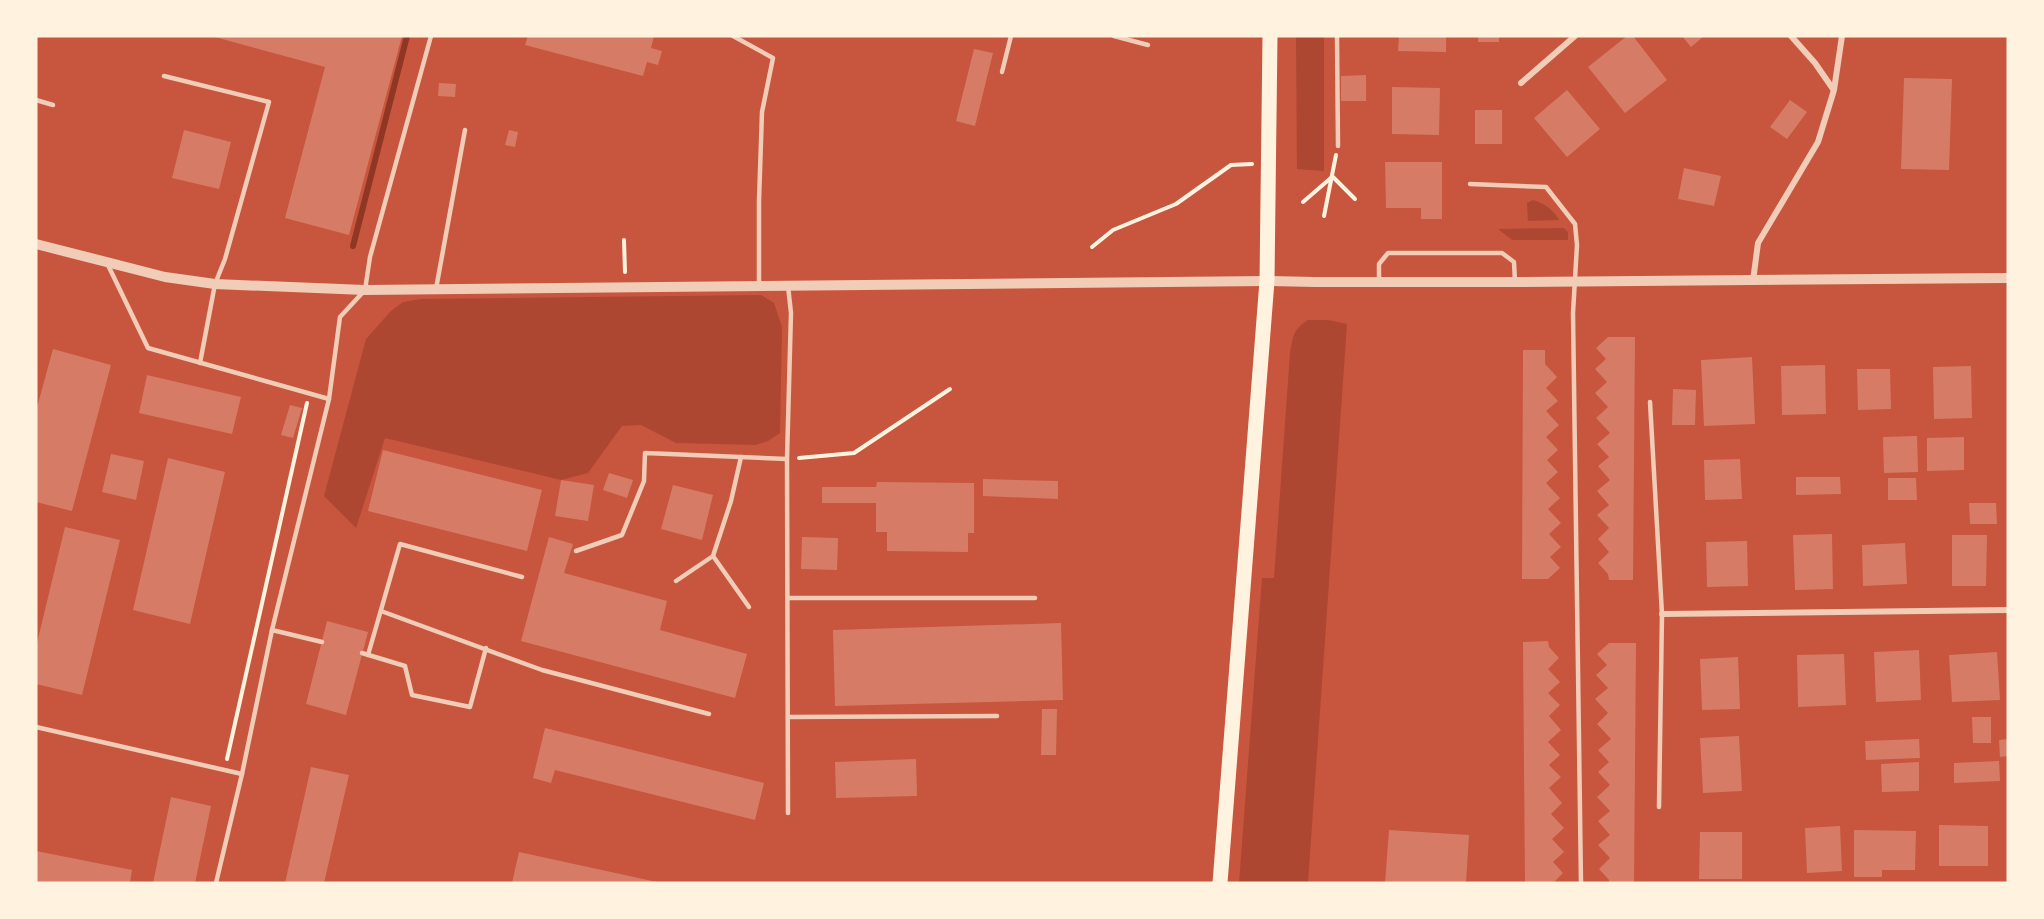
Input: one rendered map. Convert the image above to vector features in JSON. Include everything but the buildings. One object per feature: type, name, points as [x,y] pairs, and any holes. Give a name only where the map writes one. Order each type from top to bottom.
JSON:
[{"type":"main road","points":[[1220,883],[1268,281],[1270,36]]},
{"type":"street","points":[[1521,83],[1575,36]]},
{"type":"street","points":[[1791,36],[1815,63],[1834,90]]},
{"type":"street","points":[[1754,281],[1758,243],[1818,142],[1834,90],[1842,36]]},
{"type":"street","points":[[36,244],[165,277],[215,284],[365,290],[1268,281],[1515,282],[2008,278]]},
{"type":"street","points":[[1662,615],[2008,610]]},
{"type":"lane","points":[[216,883],[242,774],[272,630],[329,399],[340,316],[365,290],[370,257],[431,36]]},
{"type":"lane","points":[[733,36],[773,58],[762,112],[759,285]]},
{"type":"lane","points":[[1002,72],[1011,36]]},
{"type":"lane","points":[[1114,36],[1148,45]]},
{"type":"lane","points":[[1337,36],[1338,147]]},
{"type":"lane","points":[[164,76],[269,102],[225,259],[215,284],[200,363]]},
{"type":"lane","points":[[36,100],[53,105]]},
{"type":"lane","points":[[436,289],[465,130]]},
{"type":"lane","points":[[1470,184],[1546,187],[1575,224],[1577,245],[1574,281],[1581,883]]},
{"type":"lane","points":[[1379,282],[1379,264],[1388,253],[1502,253],[1514,262],[1515,282]]},
{"type":"lane","points":[[107,263],[148,348],[329,399]]},
{"type":"lane","points":[[788,286],[791,313],[787,459],[788,813]]},
{"type":"lane","points":[[1650,402],[1662,615],[1659,807]]},
{"type":"lane","points":[[576,551],[622,535],[644,482],[645,453],[787,459]]},
{"type":"lane","points":[[676,581],[713,556],[731,501],[741,457]]},
{"type":"lane","points":[[368,655],[400,544],[522,577]]},
{"type":"lane","points":[[713,556],[749,607]]},
{"type":"lane","points":[[788,598],[1035,598]]},
{"type":"lane","points":[[381,611],[542,669],[709,714]]},
{"type":"lane","points":[[272,630],[322,642]]},
{"type":"lane","points":[[362,653],[405,666],[412,695],[470,707],[486,648]]},
{"type":"lane","points":[[788,717],[997,716]]},
{"type":"lane","points":[[36,727],[242,774]]},
{"type":"path","points":[[1324,216],[1338,147]]},
{"type":"path","points":[[1092,247],[1113,230],[1176,204],[1231,165],[1256,164]]},
{"type":"path","points":[[1333,176],[1355,199]]},
{"type":"path","points":[[1303,202],[1333,176]]},
{"type":"path","points":[[624,240],[625,287]]},
{"type":"path","points":[[787,459],[854,453],[950,389]]},
{"type":"path","points":[[225,770],[309,394]]},
{"type":"shaded area","points":[[1296,36],[1324,36],[1324,171],[1297,169]]},
{"type":"shaded area","points":[[1533,200],[1548,207],[1559,220],[1528,221],[1527,203]]},
{"type":"shaded area","points":[[1564,228],[1568,232],[1568,240],[1512,240],[1498,229]]},
{"type":"shaded area","points":[[761,295],[774,303],[782,327],[780,433],[768,441],[756,445],[676,443],[641,425],[622,426],[588,473],[561,480],[385,438],[356,528],[324,496],[366,339],[391,311],[403,302],[421,299]]},
{"type":"shaded area","points":[[1308,320],[1328,320],[1347,324],[1308,883],[1239,883],[1262,578],[1274,578],[1290,353],[1297,330]]},
{"type":"waterway","points":[[353,246],[407,36]]}]
